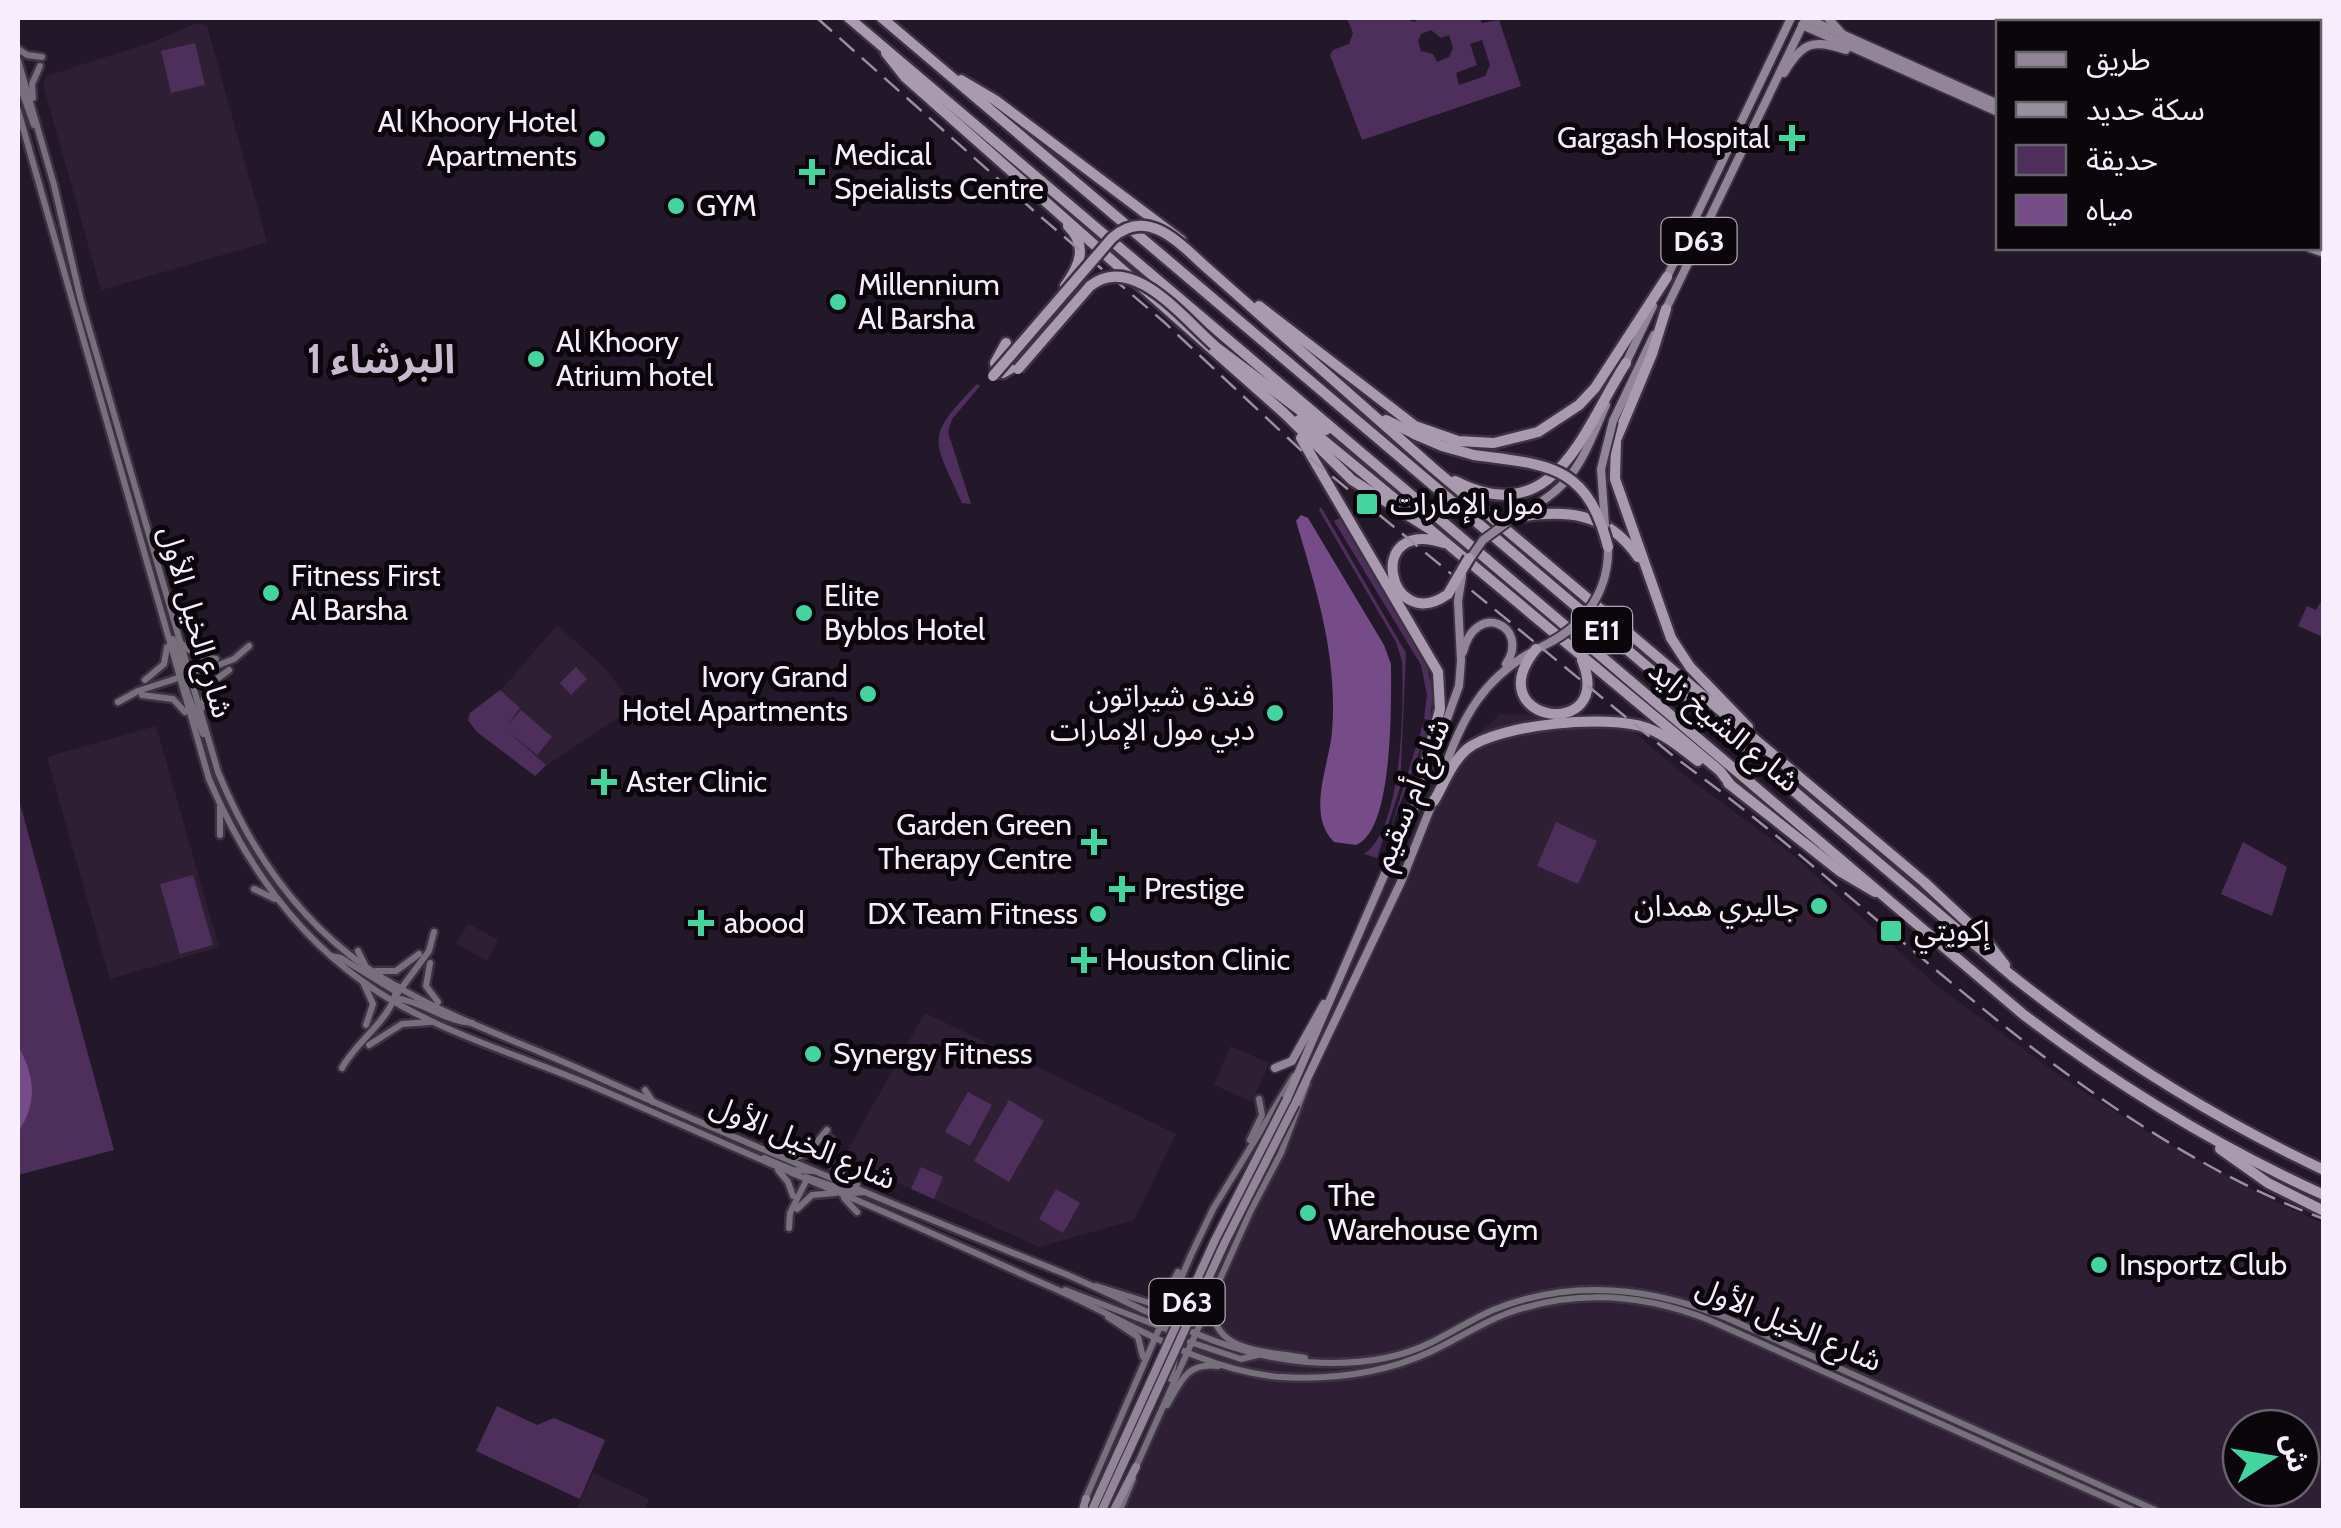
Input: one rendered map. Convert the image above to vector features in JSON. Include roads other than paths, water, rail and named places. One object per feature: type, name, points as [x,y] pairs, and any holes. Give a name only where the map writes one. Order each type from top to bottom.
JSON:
[{"type":"highway","name":"شارع الشيخ زايد","points":[[849,18],[1980,980],[2054,1038],[2148,1102],[2213,1141],[2324,1195]]},
{"type":"highway","name":"شارع الشيخ زايد","points":[[882,18],[2011,974],[2160,1082],[2228,1122],[2324,1170]]},
{"type":"highway","points":[[880,43],[905,77],[1260,393],[1352,480],[1428,528]]},
{"type":"highway","points":[[948,74],[995,100],[1160,222],[1433,468],[1958,912],[1991,945],[2011,974]]},
{"type":"highway","points":[[998,157],[1008,174],[1072,230],[1081,250],[1075,272],[1039,323]]},
{"type":"highway","points":[[993,376],[1112,238],[1132,226],[1162,230],[1206,269]]},
{"type":"highway","points":[[1006,344],[995,363],[1001,372],[1009,370],[1115,241],[1129,233],[1146,231],[1161,236],[1419,436],[1474,454],[1529,460],[1563,475],[1594,508],[1608,547]]},
{"type":"highway","points":[[1018,368],[1090,286],[1117,274],[1138,280],[1274,400],[1723,774],[1730,784]]},
{"type":"highway","points":[[1294,340],[1423,430],[1467,442],[1504,442],[1547,428],[1588,396],[1667,277]]},
{"type":"highway","points":[[1666,309],[1614,450],[1615,479],[1667,630],[1680,653],[1776,756]]},
{"type":"highway","points":[[1235,363],[1310,420],[1345,439]]},
{"type":"highway","points":[[1433,468],[1461,484],[1488,492],[1516,492],[1543,483],[1576,453],[1626,363]]},
{"type":"highway","points":[[1260,393],[1305,443],[1436,666],[1441,684],[1440,709],[1414,807]]},
{"type":"highway","points":[[1513,518],[1567,512],[1600,522],[1626,542],[1646,571]]},
{"type":"highway","points":[[1447,544],[1428,538],[1412,540],[1399,549],[1391,569],[1397,588],[1410,600],[1428,603],[1453,598],[1469,558]]},
{"type":"highway","points":[[1542,647],[1524,670],[1522,688],[1534,709],[1551,716],[1570,712],[1586,694],[1588,676],[1579,655]]},
{"type":"highway","points":[[1434,801],[1458,758],[1490,736],[1515,728],[1607,722],[1637,725],[1656,732],[1730,784],[1841,872],[1885,896]]},
{"type":"highway","points":[[2213,1141],[2237,1164],[2324,1211]]},
{"type":"main road","points":[[1828,18],[1843,34]]},
{"type":"main road","points":[[1799,19],[1843,34],[1996,103]]},
{"type":"main road","points":[[1799,19],[1868,55],[1996,111]]},
{"type":"main road","name":"شارع أم سقيم","points":[[1090,1510],[1291,1102],[1308,1083],[1401,882],[1462,724],[1498,676],[1576,626],[1604,582],[1608,547],[1600,479],[1604,449],[1772,87],[1799,19]]},
{"type":"main road","name":"D63","points":[[1469,558],[1488,535],[1561,488],[1584,456],[1667,277],[1799,19]]},
{"type":"main road","points":[[1772,87],[1798,52],[1809,45],[1826,44],[1868,55]]},
{"type":"main road","points":[[18,49],[41,62],[32,88],[36,119]]},
{"type":"main road","name":"شارع الخيل الأول","points":[[18,60],[81,301],[180,640],[191,725],[220,806],[277,900],[330,956],[362,981],[456,1014],[785,1159],[839,1193],[1233,1369],[1298,1377],[1368,1372],[1406,1362],[1482,1324],[1529,1306],[1578,1298],[1637,1300],[1709,1320],[2133,1510]]},
{"type":"main road","points":[[19,75],[31,119],[40,134]]},
{"type":"main road","points":[[1974,101],[1981,112]]},
{"type":"main road","name":"شارع الخيل الأول","points":[[18,110],[166,631],[223,784],[262,860],[316,926],[434,1022],[585,1083],[778,1169],[866,1192],[1088,1284],[1169,1329],[1259,1355],[1359,1362],[1396,1356],[1497,1308],[1546,1294],[1598,1289],[1648,1294],[1686,1302],[1727,1318],[2154,1510]]},
{"type":"main road","points":[[29,176],[33,167]]},
{"type":"main road","points":[[104,441],[112,446]]},
{"type":"main road","name":"شارع أم سقيم","points":[[1291,1102],[1294,1076],[1414,807],[1452,710],[1461,661],[1453,598]]},
{"type":"main road","points":[[161,613],[198,725],[207,740]]},
{"type":"main road","points":[[1461,661],[1472,629],[1482,623],[1497,624],[1509,632],[1513,647],[1498,676]]},
{"type":"main road","points":[[145,680],[164,664],[166,631]]},
{"type":"main road","points":[[180,640],[195,655],[216,659]]},
{"type":"main road","points":[[118,702],[144,688],[238,657],[249,646]]},
{"type":"main road","points":[[203,724],[204,690],[229,670]]},
{"type":"main road","points":[[142,695],[173,699],[191,725]]},
{"type":"main road","points":[[220,806],[220,835]]},
{"type":"main road","points":[[254,889],[277,900]]},
{"type":"main road","points":[[342,1068],[430,951],[434,932]]},
{"type":"main road","points":[[358,950],[369,968],[396,971],[419,954]]},
{"type":"main road","points":[[330,956],[341,958],[397,995],[455,1021],[476,1023]]},
{"type":"main road","points":[[430,963],[428,991],[456,1014]]},
{"type":"main road","points":[[362,981],[372,1004],[366,1025]]},
{"type":"main road","points":[[1274,1068],[1292,1061],[1318,1012],[1328,1002]]},
{"type":"main road","points":[[368,1046],[402,1024],[434,1022]]},
{"type":"main road","points":[[566,1064],[582,1062]]},
{"type":"main road","points":[[1088,1284],[1143,1303],[1157,1303],[1167,1294],[1294,1076]]},
{"type":"main road","points":[[1117,1510],[1250,1210],[1281,1153],[1308,1083]]},
{"type":"main road","points":[[646,1090],[654,1103]]},
{"type":"main road","points":[[1244,1159],[1262,1112],[1260,1099]]},
{"type":"main road","points":[[1252,1116],[1262,1112]]},
{"type":"main road","points":[[785,1159],[804,1156],[827,1130]]},
{"type":"main road","points":[[831,1139],[831,1166],[866,1192]]},
{"type":"main road","points":[[750,1156],[808,1174],[789,1216],[789,1228]]},
{"type":"main road","points":[[778,1169],[790,1184],[792,1196]]},
{"type":"main road","points":[[797,1209],[812,1195],[839,1193],[857,1212]]},
{"type":"main road","points":[[1169,1392],[1176,1346],[1169,1329],[1190,1255]]},
{"type":"main road","points":[[998,1274],[1012,1272]]},
{"type":"main road","points":[[1052,1287],[1102,1302],[1240,1360],[1259,1355]]},
{"type":"main road","points":[[1214,1294],[1214,1323],[1226,1340],[1320,1362]]},
{"type":"main road","points":[[1104,1312],[1140,1340],[1144,1349],[1142,1366]]},
{"type":"main road","points":[[1090,1510],[1086,1499],[1155,1336],[1169,1329]]},
{"type":"main road","points":[[1155,1336],[1169,1329]]},
{"type":"main road","points":[[1169,1329],[1187,1351]]},
{"type":"main road","points":[[1155,1422],[1192,1368],[1207,1365],[1233,1369]]},
{"type":"main road","points":[[2110,1500],[2123,1510]]},
{"type":"water","points":[[1301,515],[1308,518],[1384,645],[1391,664],[1384,791],[1378,816],[1368,835],[1356,845],[1334,842],[1321,818],[1321,789],[1332,732],[1332,677],[1324,625],[1296,521]]},
{"type":"water","points":[[18,1046],[32,1089],[29,1111],[18,1132]]},
{"type":"railway","points":[[817,18],[1164,322],[1305,454],[1677,759],[1756,819],[1986,1011],[2147,1129],[2233,1178],[2324,1219]]},
{"type":"place","name":"Gargash Hospital","points":[[1792,138]]},
{"type":"place","name":"Al Khoory Hotel Apartments","points":[[597,139]]},
{"type":"place","name":"Medical Speialists Centre","points":[[812,172]]},
{"type":"place","name":"GYM","points":[[676,206]]},
{"type":"place","name":"Millennium Al Barsha","points":[[838,302]]},
{"type":"place","name":"Al Khoory Atrium hotel","points":[[536,359]]},
{"type":"place","name":"مول الإمارات","points":[[1367,504]]},
{"type":"place","name":"Fitness First Al Barsha","points":[[271,593]]},
{"type":"place","name":"Elite Byblos Hotel","points":[[804,613]]},
{"type":"place","name":"Ivory Grand Hotel Apartments","points":[[868,694]]},
{"type":"place","name":"فندق شيراتون دبي مول الإمارات","points":[[1275,713]]},
{"type":"place","name":"Aster Clinic","points":[[604,782]]},
{"type":"place","name":"Garden Green Therapy Centre","points":[[1094,842]]},
{"type":"place","name":"Prestige","points":[[1122,889]]},
{"type":"place","name":"جاليري همدان","points":[[1819,906]]},
{"type":"place","name":"DX Team Fitness","points":[[1098,914]]},
{"type":"place","name":"abood","points":[[701,923]]},
{"type":"place","name":"إكويتي","points":[[1891,931]]},
{"type":"place","name":"Houston Clinic","points":[[1084,960]]},
{"type":"place","name":"Synergy Fitness","points":[[813,1054]]},
{"type":"place","name":"The Warehouse Gym","points":[[1308,1213]]},
{"type":"place","name":"Insportz Club","points":[[2099,1265]]},
{"type":"district","name":"البرشاء 1","points":[[381,359]]}]
